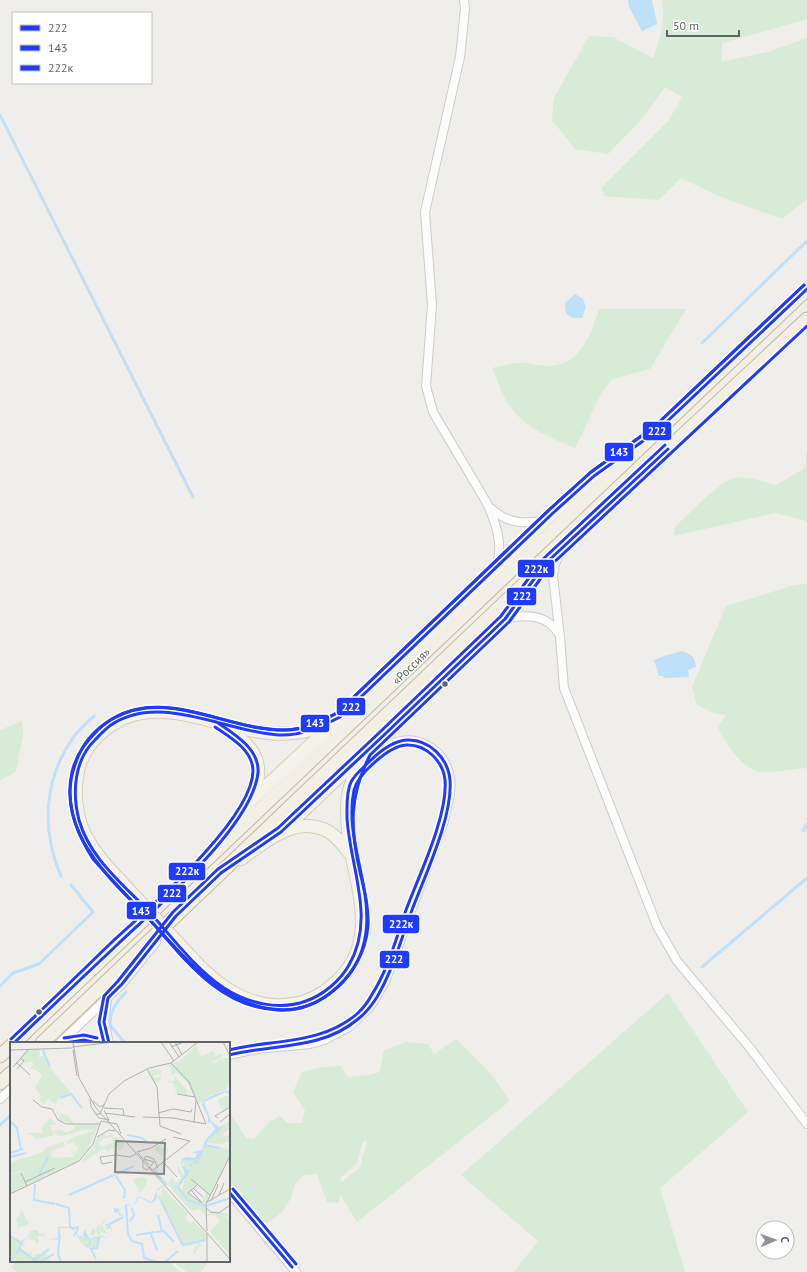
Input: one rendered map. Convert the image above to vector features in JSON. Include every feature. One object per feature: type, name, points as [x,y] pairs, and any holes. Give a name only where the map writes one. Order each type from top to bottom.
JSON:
[{"type":"highway","name":"«Россия»","points":[[15,1042],[807,289]]},
{"type":"highway","name":"«Россия»","points":[[43,1042],[545,564],[807,319]]},
{"type":"highway","points":[[0,1056],[10,1047]]},
{"type":"highway","points":[[0,1083],[10,1074]]},
{"type":"main road","points":[[205,861],[248,803],[376,684],[544,521],[594,476],[657,431]]},
{"type":"main road","points":[[221,873],[281,832],[366,752],[505,619],[545,564]]},
{"type":"main road","points":[[376,684],[440,639]]},
{"type":"main road","points":[[340,717],[317,729],[286,735],[264,734],[179,713],[161,711],[143,712],[126,717],[110,726],[97,737],[86,751],[77,773],[76,788],[78,817],[89,844],[97,856],[193,959],[224,988],[253,1001],[274,1005],[292,1005],[305,1002],[323,993],[339,980],[351,964],[362,935],[362,905],[352,856],[347,818],[349,792],[352,779],[366,752]]},
{"type":"main road","points":[[218,723],[245,742],[257,761],[256,784],[248,803]]},
{"type":"main road","points":[[281,832],[302,827],[323,829],[338,840],[352,856]]},
{"type":"street","points":[[464,0],[465,9],[460,57],[425,212],[432,305],[426,386],[433,412],[488,505],[498,537],[499,555],[495,568]]},
{"type":"street","points":[[488,505],[500,517],[508,520],[526,523],[544,521]]},
{"type":"street","points":[[562,548],[555,564],[553,576],[564,688],[658,926],[677,961],[750,1048],[807,1124]]},
{"type":"street","points":[[505,619],[522,616],[536,617],[550,623],[560,637]]},
{"type":"street","points":[[230,1055],[257,1048],[310,1044],[337,1034],[360,1018],[370,1007],[385,982],[444,821],[449,800],[450,779],[445,762],[432,747],[424,742],[407,740],[389,745],[352,779]]},
{"type":"street","points":[[61,1042],[122,984],[176,916]]},
{"type":"street","points":[[108,998],[104,1022],[109,1042]]},
{"type":"street","points":[[71,1042],[84,1040],[92,1042]]},
{"type":"street","points":[[0,1100],[10,1090]]},
{"type":"street","points":[[230,1193],[296,1272]]},
{"type":"green space","points":[[662,0],[807,0],[807,19],[722,43],[721,62],[768,52],[807,38],[807,199],[782,219],[716,195],[681,178],[659,200],[604,196],[602,187],[669,120],[682,97],[665,87],[643,118],[608,154],[575,149],[552,120],[554,98],[589,36],[613,37],[653,58],[662,29]]},
{"type":"green space","points":[[599,309],[686,309],[650,369],[612,379],[602,392],[575,448],[537,431],[521,419],[507,402],[492,368],[520,363],[550,366],[561,364],[570,360],[583,346]]},
{"type":"green space","points":[[807,450],[807,521],[775,513],[674,536],[675,527],[721,485],[734,478],[744,477],[776,485],[805,468]]},
{"type":"green space","points":[[807,584],[807,768],[760,772],[747,766],[741,761],[724,740],[718,727],[726,715],[714,713],[697,705],[692,687],[726,606],[795,585]]},
{"type":"green space","points":[[22,721],[23,735],[16,772],[0,780],[0,730]]},
{"type":"green space","points":[[668,993],[748,1112],[660,1188],[685,1272],[514,1272],[538,1241],[461,1175]]},
{"type":"green space","points":[[456,1039],[492,1075],[510,1101],[357,1222],[340,1195],[339,1203],[327,1202],[317,1174],[304,1175],[295,1184],[291,1198],[282,1212],[267,1224],[256,1217],[230,1182],[230,1115],[246,1138],[254,1139],[268,1123],[280,1116],[287,1123],[302,1123],[305,1110],[293,1092],[302,1072],[324,1067],[341,1066],[347,1077],[369,1075],[380,1072],[384,1050],[406,1042],[428,1044],[434,1054]],"holes":[[[367,1140],[360,1168],[341,1182],[341,1177],[356,1165],[363,1142]]]},
{"type":"green space","points":[[17,1262],[169,1262],[181,1272],[16,1272],[11,1267]]},
{"type":"green space","points":[[177,1262],[208,1262],[201,1272],[187,1272],[177,1265]]},
{"type":"water","points":[[628,0],[652,0],[657,24],[642,31],[629,7]]},
{"type":"water","points":[[575,294],[583,299],[586,307],[582,318],[572,318],[566,313],[565,303]]},
{"type":"water","points":[[682,651],[692,656],[695,661],[696,667],[688,670],[689,677],[664,678],[663,676],[659,676],[654,660]]},
{"type":"waterway","points":[[0,115],[193,497]]},
{"type":"waterway","points":[[702,343],[807,241]]},
{"type":"waterway","points":[[61,876],[50,841],[48,823],[51,788],[56,770],[63,754],[75,735],[94,716]]},
{"type":"waterway","points":[[803,831],[807,824]]},
{"type":"waterway","points":[[702,967],[807,878]]},
{"type":"waterway","points":[[0,986],[13,973],[39,964],[93,912],[71,885]]},
{"type":"waterway","points":[[124,1042],[110,1025],[110,1019],[112,1010],[126,992]]},
{"type":"waterway","points":[[0,1125],[10,1116]]},
{"type":"transit line","name":"143","points":[[804,285],[654,427],[591,472],[550,509],[337,713],[319,722],[293,730],[263,729],[198,713],[156,707],[134,710],[106,723],[89,738],[81,751],[75,765],[70,789],[76,825],[93,859],[190,963],[219,988],[236,998],[253,1005],[287,1010],[302,1008],[329,994],[337,988],[356,964],[361,955],[367,936],[368,912],[354,841],[353,812],[358,784],[370,755],[509,622],[549,567],[807,326]]},
{"type":"transit line","name":"222к","points":[[230,1050],[313,1036],[329,1031],[358,1013],[367,1003],[387,965],[406,910],[432,845],[442,811],[445,794],[445,780],[441,766],[427,751],[420,747],[406,745],[391,750],[383,755],[361,776],[354,790],[352,826],[367,914],[366,932],[362,951],[347,977],[325,997],[303,1007],[291,1010],[278,1010],[241,1002],[210,982],[182,957],[148,918],[107,875],[97,862],[80,835],[74,820],[71,805],[70,789],[72,772],[76,760],[85,745],[98,730],[119,715],[141,708],[164,708],[188,711],[260,728],[283,730],[297,729],[311,725],[337,713],[550,509],[591,472],[654,427],[804,285]]},
{"type":"transit line","name":"222","points":[[230,1055],[313,1041],[329,1036],[344,1029],[364,1014],[371,1006],[383,987],[392,965],[443,828],[450,795],[450,780],[446,764],[430,746],[407,740],[396,742],[382,750],[353,779],[349,786],[347,818],[361,911],[357,947],[349,965],[341,977],[325,991],[306,1001],[296,1004],[274,1005],[264,1004],[243,998],[224,988],[204,972],[100,860],[84,834],[77,810],[75,788],[76,777],[88,748],[111,725],[130,716],[150,712],[194,716],[237,728],[279,735],[295,734],[311,730],[340,717],[553,513],[594,476],[657,431],[807,289]]},
{"type":"transit line","name":"222к","points":[[104,1042],[99,1022],[104,996],[118,981],[173,912],[218,869],[278,828],[381,731],[501,616],[542,560],[665,445]]},
{"type":"transit line","name":"222","points":[[109,1042],[104,1022],[108,998],[122,984],[176,916],[221,873],[281,832],[384,735],[505,619],[545,564],[668,449]]},
{"type":"transit line","name":"222","points":[[15,1042],[178,888],[221,841],[239,817],[252,794],[258,773],[258,764],[245,743],[218,723]]},
{"type":"transit line","name":"222к","points":[[11,1039],[113,941],[173,886],[218,838],[236,814],[248,791],[253,771],[252,763],[245,750],[240,745],[215,727]]},
{"type":"transit line","name":"222к","points":[[64,1038],[84,1035],[97,1038]]},
{"type":"transit line","name":"222","points":[[71,1042],[84,1040],[92,1042]]},
{"type":"transit line","name":"222к","points":[[233,1189],[296,1264]]},
{"type":"transit line","name":"222","points":[[230,1193],[292,1267]]}]
